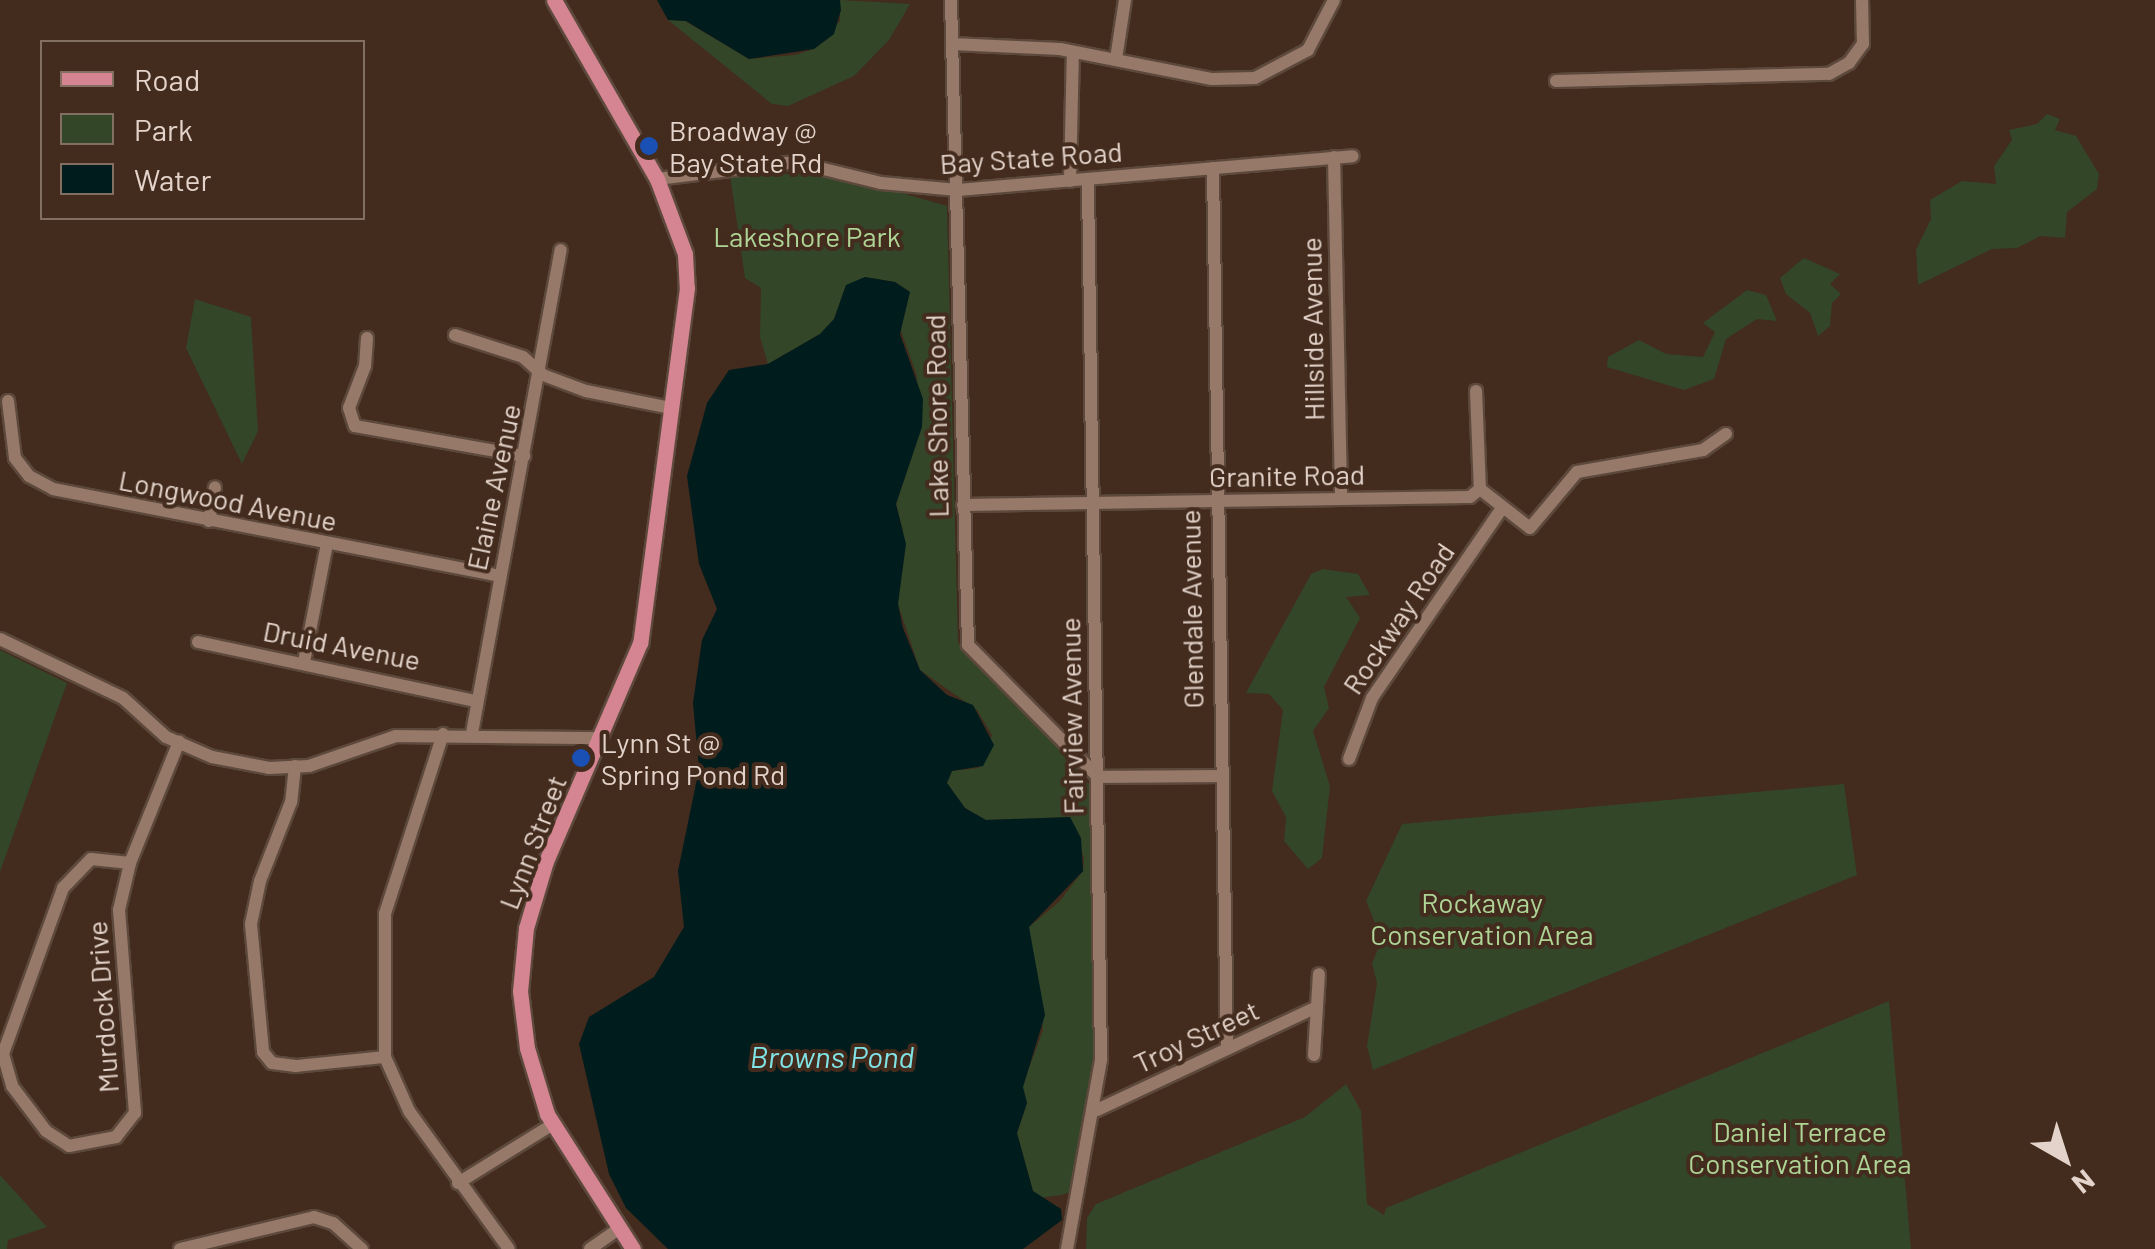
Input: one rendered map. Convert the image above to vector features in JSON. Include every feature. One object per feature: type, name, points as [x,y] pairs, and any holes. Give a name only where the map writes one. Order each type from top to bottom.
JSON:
[{"type":"main road","name":"Lynn Street","points":[[554,0],[657,179],[684,254],[687,288],[640,644],[546,861],[526,928],[520,991],[526,1048],[553,1124],[633,1249]]},
{"type":"street","name":"Lake Shore Road","points":[[952,0],[968,645],[1098,778]]},
{"type":"street","points":[[1116,59],[1125,0]]},
{"type":"street","points":[[952,44],[1073,52],[1212,78],[1255,78],[1308,50],[1334,0]]},
{"type":"street","points":[[1556,81],[1828,74],[1849,63],[1863,44],[1862,0]]},
{"type":"street","points":[[1070,181],[1073,52]]},
{"type":"street","name":"Bay State Road","points":[[657,179],[794,162],[881,183],[958,190],[1353,156]]},
{"type":"street","name":"Hillside Avenue","points":[[1334,157],[1341,499]]},
{"type":"street","name":"Glendale Avenue","points":[[1212,168],[1218,776],[1227,1049]]},
{"type":"street","name":"Fairview Avenue","points":[[1067,1249],[1097,1110],[1098,778],[1088,179]]},
{"type":"street","name":"Elaine Avenue","points":[[472,734],[500,576],[543,376],[561,250]]},
{"type":"street","points":[[455,335],[523,357],[543,376],[671,408]]},
{"type":"street","points":[[367,338],[366,366],[349,408],[352,422],[524,456]]},
{"type":"street","points":[[1476,391],[1480,489],[1500,511],[1523,527],[1537,525],[1568,478],[1586,468],[1702,450],[1726,434]]},
{"type":"street","name":"Longwood Avenue","points":[[8,401],[15,458],[39,482],[208,521],[500,576]]},
{"type":"street","points":[[208,521],[215,488]]},
{"type":"street","name":"Granite Road","points":[[963,506],[1470,497],[1480,489]]},
{"type":"street","name":"Rockway Road","points":[[1349,759],[1372,698],[1500,511]]},
{"type":"street","points":[[304,662],[327,544]]},
{"type":"street","points":[[0,639],[123,698],[180,742],[212,757],[295,766],[396,736],[602,738]]},
{"type":"street","name":"Druid Avenue","points":[[198,642],[476,700]]},
{"type":"street","points":[[443,734],[385,914],[385,1057],[410,1111],[509,1249]]},
{"type":"street","name":"Murdock Drive","points":[[130,863],[91,859],[63,888],[3,1054],[12,1086],[46,1130],[69,1146],[116,1137],[135,1113],[119,910],[130,863],[180,742]]},
{"type":"street","points":[[295,766],[291,802],[260,881],[251,924],[263,1052],[272,1063],[296,1066],[385,1057]]},
{"type":"street","points":[[1098,778],[1218,776]]},
{"type":"street","points":[[1314,1055],[1319,974]]},
{"type":"street","name":"Troy Street","points":[[1097,1110],[1317,1007]]},
{"type":"street","points":[[458,1183],[553,1124]]},
{"type":"street","points":[[180,1249],[314,1217],[333,1223],[362,1249]]},
{"type":"street","points":[[590,1249],[619,1229]]},
{"type":"green space","points":[[840,0],[910,4],[889,40],[854,76],[788,106],[772,104],[668,20],[685,21],[749,59],[795,55],[814,49],[840,21]]},
{"type":"green space","points":[[2047,114],[2060,119],[2055,130],[2076,136],[2099,174],[2097,189],[2067,212],[2065,238],[2040,236],[2017,248],[1992,249],[1918,285],[1916,250],[1931,219],[1930,200],[1962,181],[1996,184],[1994,166],[2012,140],[2009,130],[2037,124]]},
{"type":"green space","name":"Lakeshore Park","points":[[832,173],[947,206],[958,643],[1059,743],[1093,790],[1095,1044],[1088,1115],[1070,1192],[1061,1195],[1039,1198],[1033,1191],[1017,1133],[1027,1103],[1022,1087],[1043,1030],[1029,927],[1059,902],[1083,871],[1084,858],[1070,817],[986,820],[965,808],[947,783],[952,771],[979,768],[992,735],[977,710],[920,670],[898,604],[903,531],[896,504],[913,453],[917,376],[899,325],[910,292],[895,282],[865,277],[845,288],[834,319],[820,334],[768,364],[760,337],[761,288],[745,278],[730,175]]},
{"type":"green space","points":[[1804,258],[1840,274],[1830,284],[1841,294],[1832,303],[1830,326],[1818,336],[1810,313],[1786,294],[1780,278]]},
{"type":"green space","points":[[1747,290],[1766,295],[1777,321],[1757,319],[1726,339],[1714,379],[1684,390],[1607,367],[1608,357],[1639,340],[1666,354],[1703,357],[1715,332],[1703,323]]},
{"type":"green space","points":[[195,299],[251,317],[258,431],[242,464],[186,348]]},
{"type":"green space","points":[[1323,569],[1358,574],[1370,595],[1346,597],[1360,618],[1324,687],[1329,708],[1313,731],[1330,786],[1322,858],[1308,869],[1284,841],[1286,817],[1272,791],[1283,710],[1269,694],[1246,693],[1311,574]]},
{"type":"green space","points":[[0,650],[67,683],[0,872]]},
{"type":"green space","name":"Rockaway Conservation Area","points":[[1844,784],[1857,875],[1373,1070],[1367,1046],[1377,983],[1372,963],[1382,940],[1366,901],[1402,824]]},
{"type":"green space","name":"Daniel Terrace Conservation Area","points":[[1889,1001],[1911,1249],[1086,1249],[1087,1218],[1096,1204],[1305,1117],[1346,1084],[1361,1111],[1367,1204],[1384,1215],[1386,1208]]},
{"type":"green space","points":[[0,1175],[47,1227],[8,1240],[7,1249],[0,1249]]},
{"type":"water","points":[[657,0],[840,0],[841,10],[834,34],[814,49],[749,59],[686,21],[668,20]]},
{"type":"water","name":"Browns Pond","points":[[865,277],[895,282],[910,292],[900,334],[923,399],[922,427],[896,504],[906,544],[898,604],[903,628],[920,670],[947,695],[973,705],[994,745],[983,766],[952,771],[947,783],[965,808],[986,820],[1070,817],[1081,838],[1083,871],[1029,927],[1045,1015],[1023,1087],[1027,1103],[1017,1133],[1033,1191],[1061,1209],[1062,1220],[1023,1249],[668,1249],[626,1208],[609,1174],[579,1044],[589,1017],[654,977],[684,927],[678,871],[699,769],[693,703],[702,640],[717,609],[699,564],[687,476],[707,403],[729,370],[768,364],[820,334],[834,319],[846,285]]},
{"type":"place","name":"Broadway @ Bay State Rd","points":[[649,146]]},
{"type":"place","name":"Lynn St @ Spring Pond Rd","points":[[581,758]]}]
